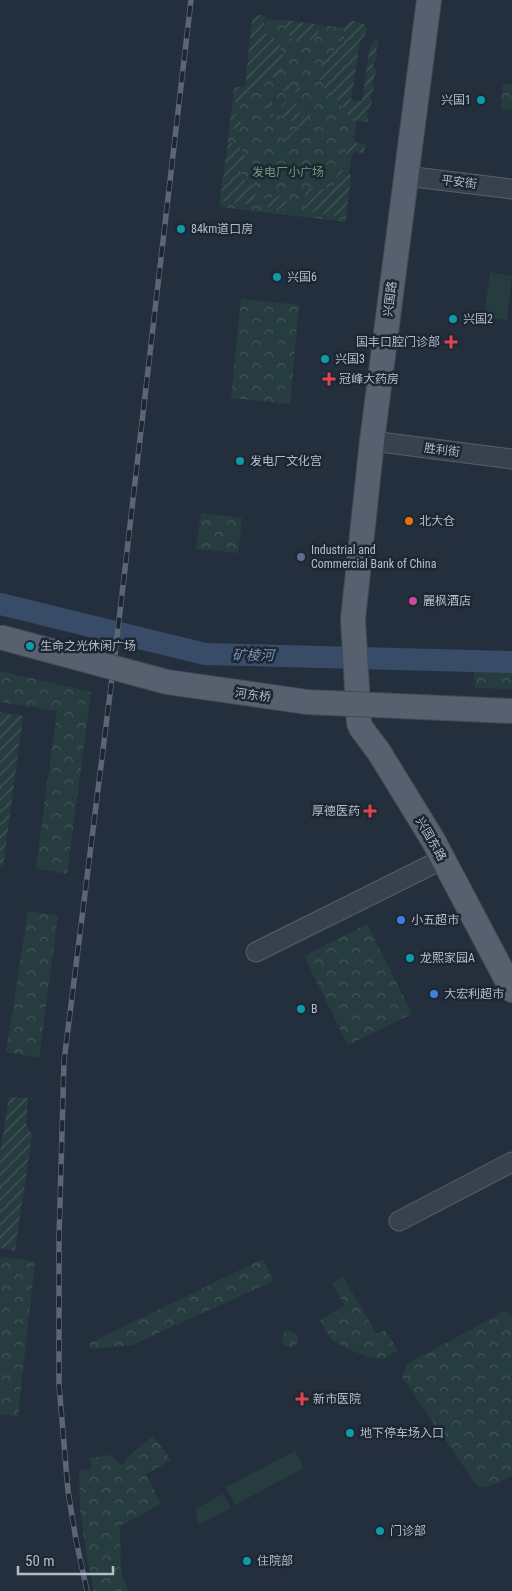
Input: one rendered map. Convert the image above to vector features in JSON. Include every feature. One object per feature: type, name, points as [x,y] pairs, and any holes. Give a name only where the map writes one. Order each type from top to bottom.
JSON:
[{"type":"main road","name":"兴国路","points":[[357,689],[353,619],[372,441],[429,0]]},
{"type":"main road","name":"河东桥","points":[[0,637],[167,682],[307,702],[512,711]]},
{"type":"main road","name":"兴国东路","points":[[357,689],[361,728],[379,752],[433,840],[512,990]]},
{"type":"street","name":"平安街","points":[[406,176],[512,189]]},
{"type":"street","name":"胜利街","points":[[372,441],[512,459]]},
{"type":"street","points":[[256,952],[443,859]]},
{"type":"street","points":[[399,1221],[512,1162]]},
{"type":"green space","points":[[259,15],[266,16],[263,30],[274,38],[280,47],[283,58],[282,68],[275,77],[259,80],[246,101],[238,103],[233,98],[234,87],[245,87],[252,20]]},
{"type":"green space","name":"发电厂小广场","points":[[266,19],[284,20],[284,25],[293,39],[303,42],[319,33],[321,25],[345,28],[344,43],[332,52],[336,101],[350,117],[357,121],[354,140],[351,139],[350,155],[352,155],[349,173],[346,170],[336,177],[336,182],[329,188],[314,187],[306,212],[346,217],[346,222],[220,207],[220,201],[251,205],[248,182],[243,179],[240,172],[244,164],[234,143],[228,142],[229,129],[233,129],[235,113],[231,113],[233,98],[237,103],[241,103],[246,99],[258,80],[272,77],[269,35],[263,29]],"holes":[[[288,85],[305,92],[301,94],[293,90],[280,92],[274,99],[273,124],[270,95]],[[284,104],[298,118],[289,121],[283,118],[281,109]],[[308,106],[306,128],[283,147],[301,123]]]},
{"type":"green space","points":[[284,20],[321,25],[318,34],[312,39],[300,42],[288,35]]},
{"type":"green space","points":[[352,21],[365,25],[367,30],[360,41],[351,100],[362,101],[370,45],[376,39],[379,43],[376,50],[378,56],[373,64],[376,72],[370,96],[372,102],[367,112],[368,122],[356,121],[349,117],[342,105],[324,87],[320,77],[320,71],[325,59],[344,43],[345,25]]},
{"type":"green space","points":[[503,83],[512,84],[512,110],[501,109]]},
{"type":"green space","points":[[288,85],[301,88],[305,92],[301,95],[288,90],[279,92],[276,95],[272,104],[273,125],[268,112],[268,99],[275,90]]},
{"type":"green space","points":[[290,101],[297,104],[300,111],[297,118],[290,121],[283,118],[280,111],[283,104]]},
{"type":"green space","points":[[311,105],[309,119],[303,130],[283,147],[283,140],[299,125],[305,117],[308,106]]},
{"type":"green space","points":[[231,113],[238,114],[241,120],[238,127],[229,129]]},
{"type":"green space","points":[[351,139],[357,143],[365,144],[364,153],[355,152],[352,155],[347,154],[346,145]]},
{"type":"green space","points":[[228,142],[237,145],[245,155],[245,161],[240,172],[245,181],[254,189],[255,193],[251,205],[220,201]]},
{"type":"green space","points":[[346,170],[351,176],[346,217],[306,212],[303,201],[307,190],[311,188],[325,189],[332,186],[336,182],[339,171]]},
{"type":"green space","points":[[279,195],[286,200],[287,209],[267,207],[270,198]]},
{"type":"green space","points":[[490,272],[512,276],[507,320],[484,317]]},
{"type":"green space","points":[[241,299],[299,305],[290,404],[231,398]]},
{"type":"green space","points":[[201,513],[242,518],[238,553],[196,549]]},
{"type":"green space","points":[[0,671],[91,692],[67,874],[36,868],[57,711],[0,702]]},
{"type":"green space","points":[[474,672],[512,672],[512,689],[475,688]]},
{"type":"green space","points":[[0,712],[23,716],[3,867],[0,867]]},
{"type":"green space","points":[[28,911],[58,916],[39,1058],[6,1052]]},
{"type":"green space","points":[[367,924],[412,1014],[348,1045],[304,956]]},
{"type":"green space","points":[[9,1097],[28,1098],[26,1125],[32,1135],[15,1251],[0,1248],[0,1154]]},
{"type":"green space","points":[[0,1257],[35,1261],[18,1416],[0,1414]]},
{"type":"green space","points":[[263,1259],[273,1281],[132,1345],[90,1349],[90,1343]]},
{"type":"green space","points":[[343,1277],[377,1334],[385,1330],[398,1350],[389,1356],[379,1358],[357,1353],[337,1343],[327,1333],[320,1320],[345,1306],[332,1283]]},
{"type":"green space","points":[[507,1311],[512,1315],[512,1476],[495,1484],[482,1487],[477,1486],[402,1377],[407,1364]]},
{"type":"green space","points":[[290,1331],[296,1333],[298,1339],[296,1345],[290,1347],[284,1345],[282,1339],[284,1333]]},
{"type":"green space","points":[[153,1436],[171,1460],[146,1474],[161,1504],[120,1526],[121,1570],[128,1591],[94,1591],[86,1554],[80,1508],[79,1470],[91,1469],[90,1458],[110,1455],[122,1465],[134,1451]]},
{"type":"green space","points":[[295,1451],[304,1468],[235,1505],[226,1487]]},
{"type":"green space","points":[[223,1494],[231,1508],[199,1524],[195,1509]]},
{"type":"waterway","name":"矿棱河","points":[[0,604],[205,654],[512,662]]},
{"type":"railway","points":[[87,1591],[68,1491],[59,1385],[59,1239],[64,1061],[116,646],[191,0]]},
{"type":"place","name":"兴国1","points":[[481,100]]},
{"type":"place","name":"84km道口房","points":[[181,229]]},
{"type":"place","name":"兴国6","points":[[277,277]]},
{"type":"place","name":"兴国2","points":[[453,319]]},
{"type":"place","name":"国丰口腔门诊部","points":[[451,342]]},
{"type":"place","name":"兴国3","points":[[325,359]]},
{"type":"place","name":"冠峰大药房","points":[[329,379]]},
{"type":"place","name":"发电厂文化宫","points":[[240,461]]},
{"type":"place","name":"北大仓","points":[[409,521]]},
{"type":"place","name":"Industrial and Commercial Bank of China","points":[[301,557]]},
{"type":"place","name":"麗枫酒店","points":[[413,601]]},
{"type":"place","name":"生命之光休闲广场","points":[[30,646]]},
{"type":"place","name":"厚德医药","points":[[370,811]]},
{"type":"place","name":"小五超市","points":[[401,920]]},
{"type":"place","name":"龙熙家园A","points":[[410,958]]},
{"type":"place","name":"大宏利超市","points":[[434,994]]},
{"type":"place","name":"B","points":[[301,1009]]},
{"type":"place","name":"新市医院","points":[[302,1399]]},
{"type":"place","name":"地下停车场入口","points":[[350,1433]]},
{"type":"place","name":"门诊部","points":[[380,1531]]},
{"type":"place","name":"住院部","points":[[247,1561]]}]
